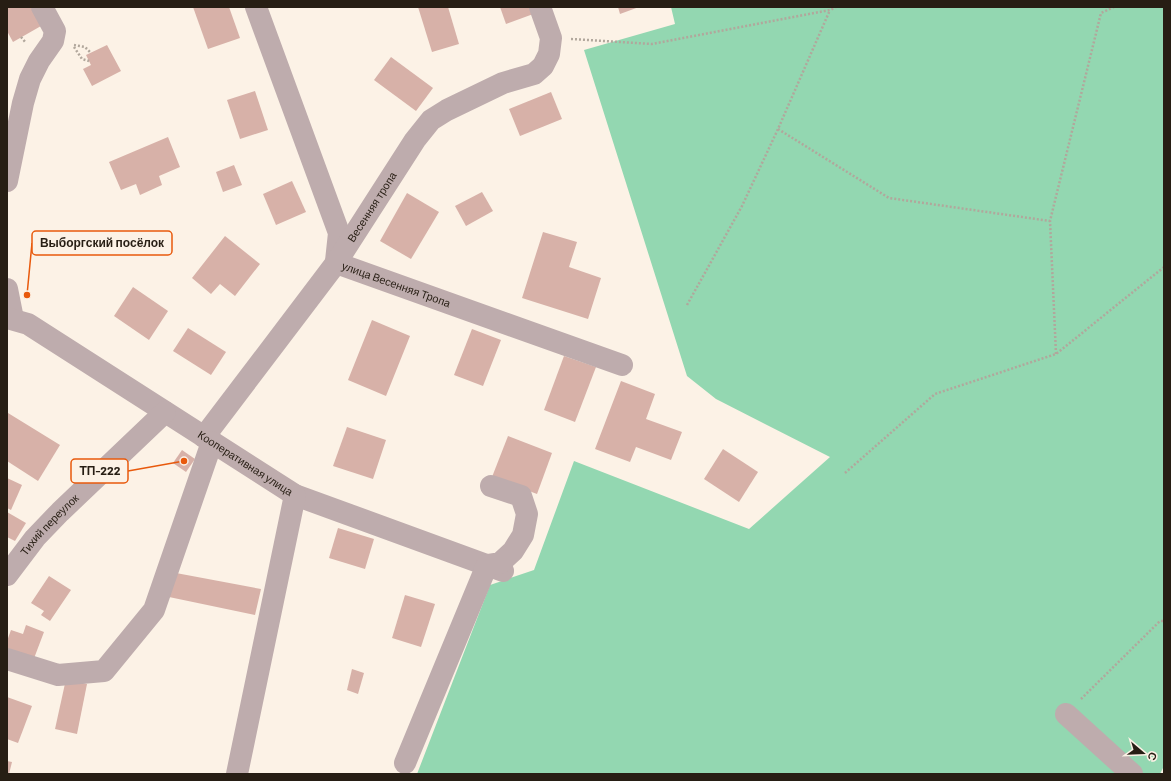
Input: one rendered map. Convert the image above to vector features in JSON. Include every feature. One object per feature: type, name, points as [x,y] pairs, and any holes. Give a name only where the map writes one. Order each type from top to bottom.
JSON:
[{"type":"street","points":[[7,182],[23,102],[30,79],[39,61],[53,41],[55,31],[42,7]]},
{"type":"street","name":"улица Весенняя Тропа","points":[[256,7],[339,233],[336,263],[622,365]]},
{"type":"street","points":[[540,7],[551,38]]},
{"type":"street","name":"Весенняя тропа","points":[[7,659],[58,675],[104,671],[154,610],[208,440],[336,263],[415,140],[431,120],[447,110],[503,83],[534,74],[543,66],[549,54],[551,38]]},
{"type":"street","points":[[7,293],[10,319]]},
{"type":"street","name":"Кооперативная улица","points":[[10,319],[28,324],[295,495],[495,568]]},
{"type":"street","name":"Тихий переулок","points":[[7,575],[35,538],[55,517],[165,412]]},
{"type":"street","points":[[405,763],[495,568],[513,551],[523,535],[527,514],[521,496],[491,486]]},
{"type":"street","points":[[236,774],[295,495]]},
{"type":"street","points":[[1066,714],[1132,774]]},
{"type":"path","points":[[551,38],[652,44],[830,10],[836,7]]},
{"type":"path","points":[[1056,354],[1050,221],[1101,13],[1114,7]]},
{"type":"path","points":[[687,305],[742,206],[778,129],[830,10]]},
{"type":"path","points":[[72,44],[82,59],[89,61]]},
{"type":"path","points":[[778,129],[889,198],[1050,221]]},
{"type":"path","points":[[844,473],[935,394],[1056,354],[1164,267]]},
{"type":"path","points":[[1066,714],[1160,621],[1164,621]]},
{"type":"green space","points":[[671,7],[1164,7],[1164,766],[1160,774],[417,774],[490,585],[534,570],[574,461],[749,529],[830,457],[716,399],[687,376],[584,50],[675,24]]},
{"type":"building","points":[[7,7],[31,7],[41,26],[13,42],[7,31]]},
{"type":"building","points":[[193,7],[229,7],[240,38],[208,49]]},
{"type":"building","points":[[418,7],[448,7],[459,44],[432,52]]},
{"type":"building","points":[[500,7],[534,7],[536,13],[506,24]]},
{"type":"building","points":[[618,7],[639,7],[620,14]]},
{"type":"building","points":[[107,45],[121,71],[92,86],[83,69],[91,65],[86,55]]},
{"type":"building","points":[[391,57],[433,88],[416,111],[374,80]]},
{"type":"building","points":[[255,91],[268,130],[240,139],[227,100]]},
{"type":"building","points":[[551,92],[562,119],[520,136],[509,109]]},
{"type":"building","points":[[168,137],[180,167],[159,176],[162,185],[140,195],[136,184],[121,190],[109,162]]},
{"type":"building","points":[[234,165],[242,185],[223,192],[216,172]]},
{"type":"building","points":[[292,181],[306,212],[276,225],[263,194]]},
{"type":"building","points":[[482,192],[493,211],[466,226],[455,206]]},
{"type":"building","points":[[407,193],[439,212],[411,259],[380,241]]},
{"type":"building","points":[[543,232],[577,242],[569,267],[601,278],[588,319],[522,298]]},
{"type":"building","points":[[225,236],[260,264],[235,296],[220,284],[211,294],[192,278]]},
{"type":"building","points":[[133,287],[168,311],[149,340],[114,316]]},
{"type":"building","points":[[372,320],[410,336],[386,396],[348,380]]},
{"type":"building","points":[[188,328],[226,352],[211,375],[173,351]]},
{"type":"building","points":[[472,329],[501,340],[483,386],[454,375]]},
{"type":"building","points":[[564,356],[596,367],[575,422],[544,410]]},
{"type":"building","points":[[621,381],[655,394],[646,419],[682,432],[671,460],[636,447],[630,462],[595,449]]},
{"type":"building","points":[[8,413],[60,445],[38,481],[7,461]]},
{"type":"building","points":[[347,427],[386,440],[373,479],[333,466]]},
{"type":"building","points":[[508,436],[552,453],[537,494],[492,477]]},
{"type":"building","points":[[723,449],[758,472],[739,502],[704,479]]},
{"type":"building","points":[[182,450],[195,459],[186,472],[173,463]]},
{"type":"building","points":[[7,478],[22,485],[11,510],[7,508]]},
{"type":"building","points":[[7,512],[26,523],[15,541],[7,537]]},
{"type":"building","points":[[338,528],[374,539],[365,569],[329,558]]},
{"type":"building","points":[[176,573],[261,589],[255,615],[169,597]]},
{"type":"building","points":[[49,576],[71,590],[50,621],[41,615],[44,611],[31,603]]},
{"type":"building","points":[[405,595],[435,604],[421,647],[392,638]]},
{"type":"building","points":[[26,625],[44,632],[33,661],[7,650],[7,641],[11,630],[23,634]]},
{"type":"building","points":[[352,669],[364,673],[358,694],[347,690]]},
{"type":"building","points":[[66,679],[87,684],[77,734],[55,729]]},
{"type":"building","points":[[7,697],[32,706],[18,743],[7,739]]},
{"type":"building","points":[[7,761],[12,762],[9,774],[7,774]]},
{"type":"place","name":"Выборгский посёлок","points":[[27,295]]},
{"type":"place","name":"ТП-222","points":[[184,461]]}]
